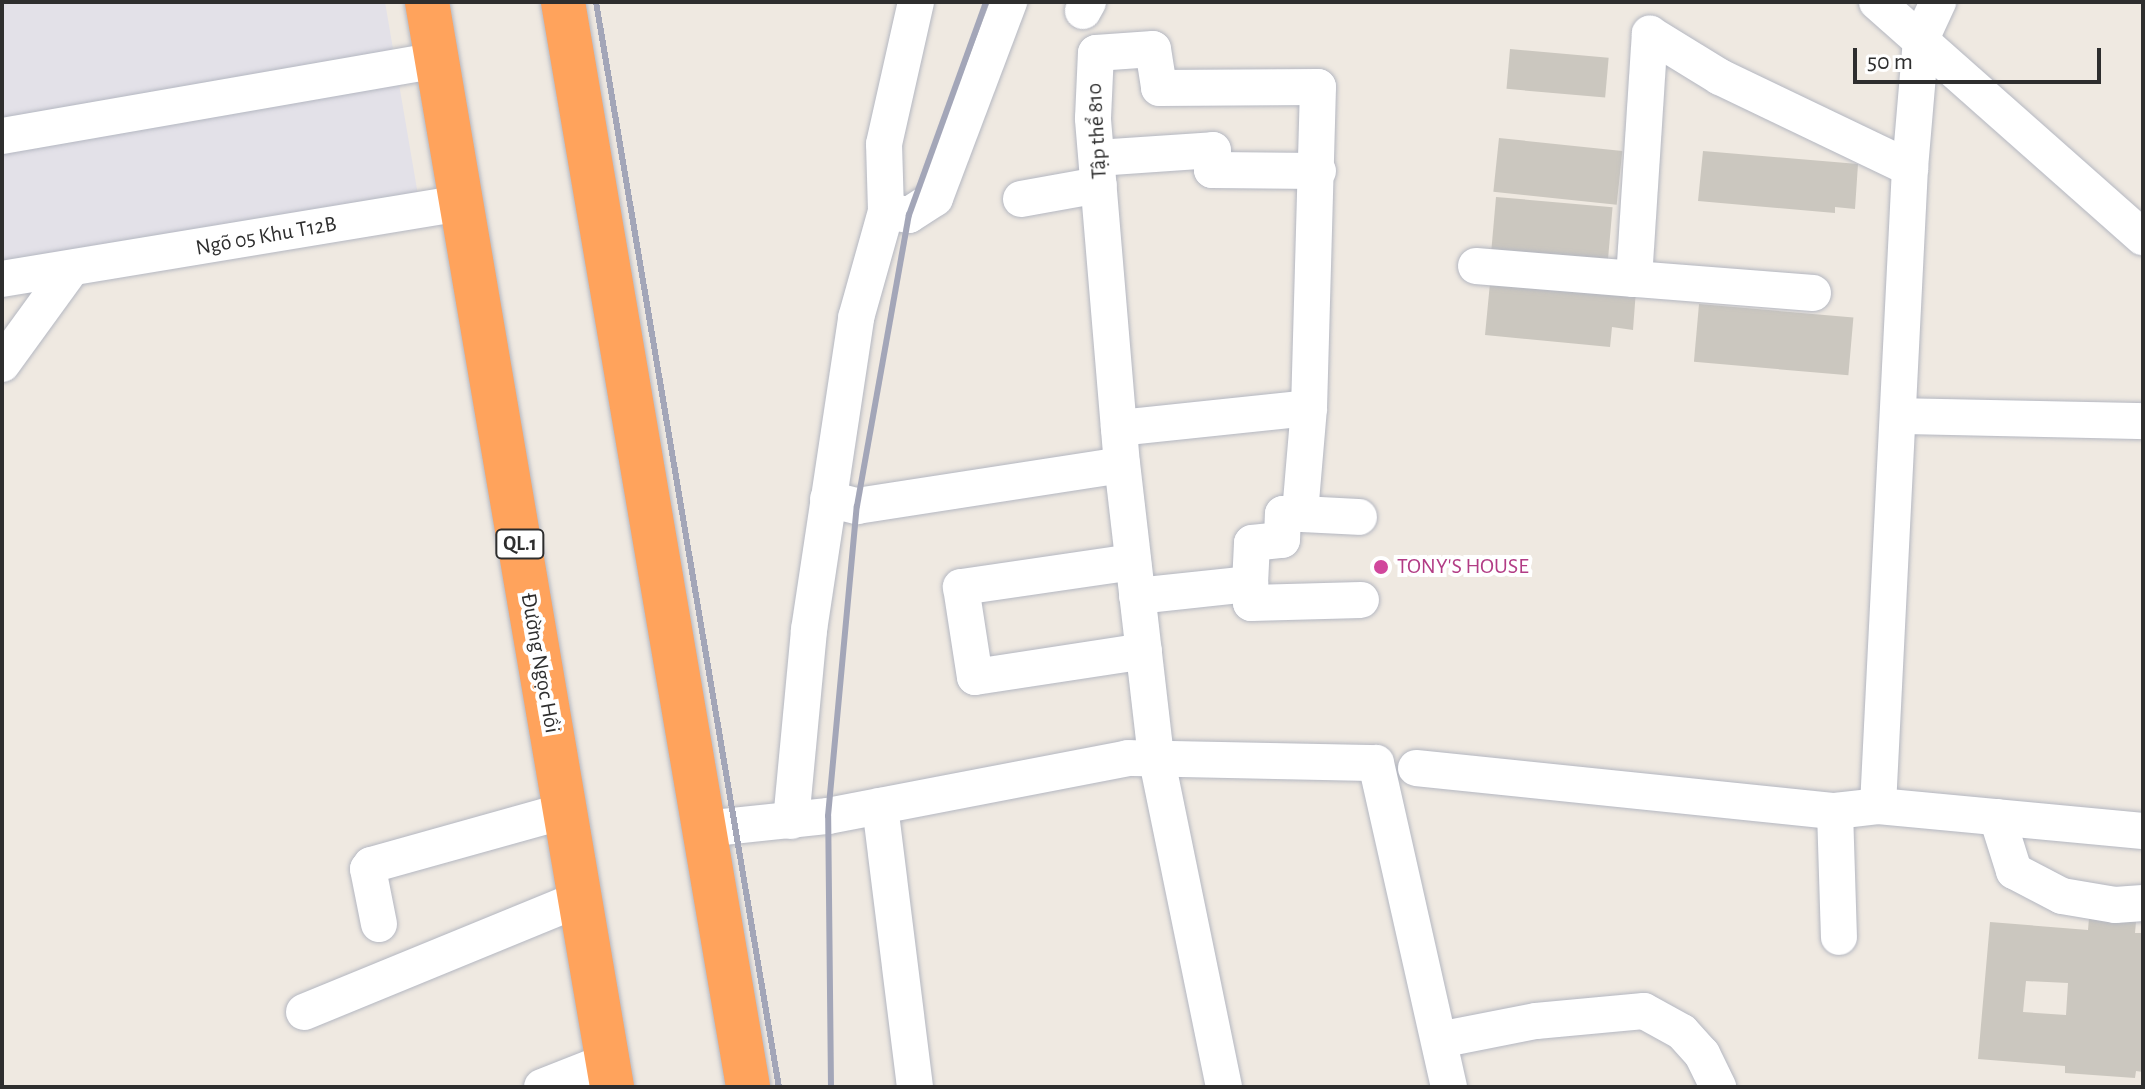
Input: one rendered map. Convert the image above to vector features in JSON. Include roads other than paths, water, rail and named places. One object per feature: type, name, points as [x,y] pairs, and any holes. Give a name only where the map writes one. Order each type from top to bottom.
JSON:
[{"type":"highway","name":"Đường Ngọc Hồi","points":[[427,2],[610,1074]]},
{"type":"highway","points":[[563,2],[748,1087]]},
{"type":"street","points":[[791,821],[802,684],[828,499],[856,318],[886,211],[884,144],[916,2]]},
{"type":"street","points":[[886,211],[909,215],[935,198],[1009,2]]},
{"type":"street","points":[[1877,2],[2143,237]]},
{"type":"street","points":[[1878,806],[1910,168],[1921,39],[1938,2]]},
{"type":"street","points":[[1634,279],[1650,34],[1720,77],[1910,168]]},
{"type":"street","name":"Tập thể 810","points":[[1224,1087],[1156,757],[1122,465],[1098,171],[1096,53],[1153,49],[1159,88],[1318,87],[1309,408],[1300,514]]},
{"type":"street","points":[[2,136],[437,60]]},
{"type":"street","points":[[1021,199],[1098,171],[1213,150],[1212,170],[1318,171]]},
{"type":"street","name":"Ngõ 05 Khu T12B","points":[[2,279],[462,203]]},
{"type":"street","points":[[1476,266],[1813,293]]},
{"type":"street","points":[[2,364],[71,269]]},
{"type":"street","points":[[1119,428],[1309,408]]},
{"type":"street","points":[[1899,416],[2143,421]]},
{"type":"street","points":[[828,499],[857,506],[1122,465]]},
{"type":"street","points":[[1359,517],[1283,514],[1282,540],[1252,543],[1250,584],[1251,603],[1361,600]]},
{"type":"street","points":[[1144,651],[975,677],[961,587],[1135,579],[1250,584]]},
{"type":"street","points":[[704,829],[791,821],[1128,758],[1376,763],[1449,1087]]},
{"type":"street","points":[[1416,768],[1835,811],[1878,806],[2143,831]]},
{"type":"street","points":[[880,806],[915,1087]]},
{"type":"street","points":[[379,924],[368,869],[371,865],[565,811]]},
{"type":"street","points":[[1835,811],[1839,937]]},
{"type":"street","points":[[1997,817],[2014,871],[2062,896],[2115,905],[2143,903]]},
{"type":"street","points":[[304,1012],[580,899]]},
{"type":"street","points":[[1439,1040],[1536,1021],[1644,1011],[1682,1032],[1702,1054],[1718,1087]]},
{"type":"street","points":[[542,1087],[610,1074]]},
{"type":"railway","points":[[596,2],[779,1087]]},
{"type":"railway","points":[[831,1087],[828,816],[857,506],[909,215],[986,2]]},
{"type":"place","name":"TONY'S HOUSE","points":[[1381,567]]}]
